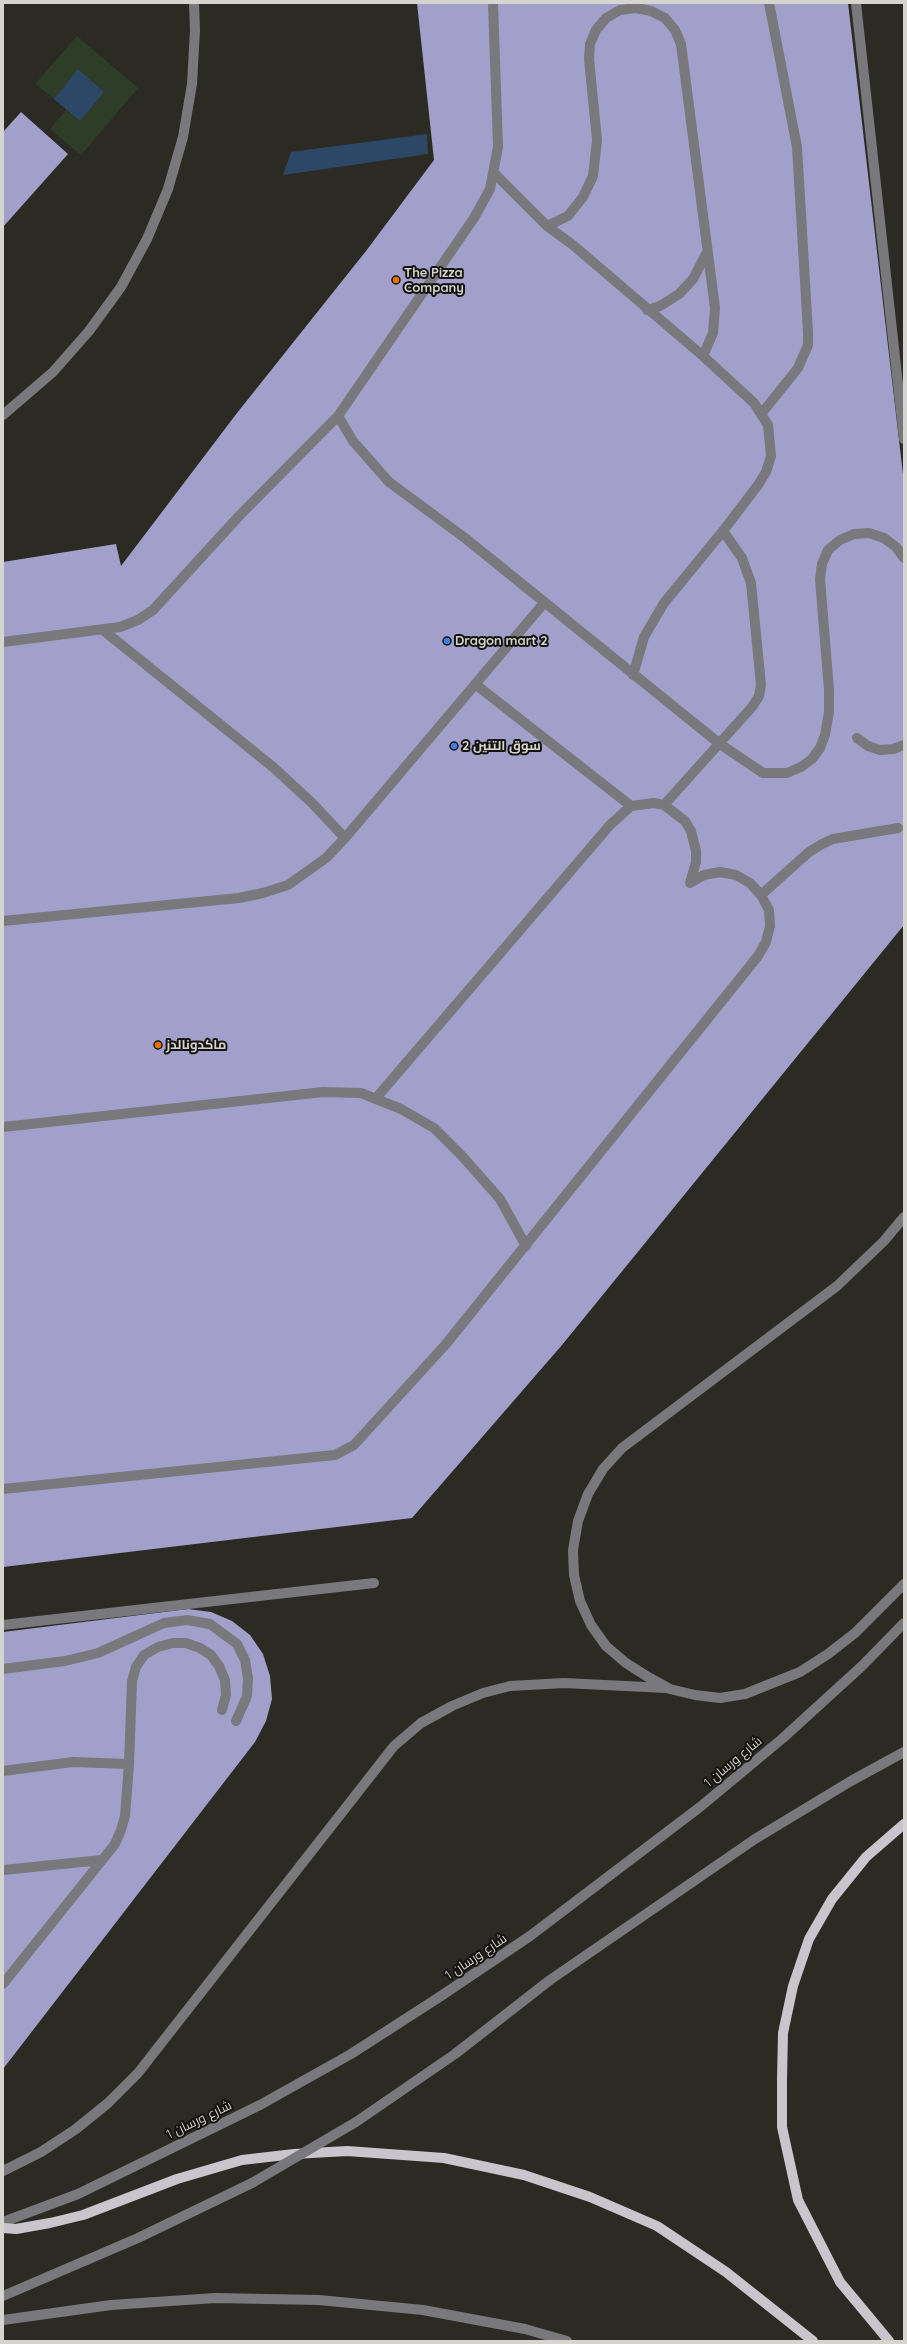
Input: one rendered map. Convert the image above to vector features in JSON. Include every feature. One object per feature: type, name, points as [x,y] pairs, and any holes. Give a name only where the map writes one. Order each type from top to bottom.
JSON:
[{"type":"main road","points":[[889,2341],[840,2282],[798,2200],[782,2127],[783,2033],[793,1986],[809,1939],[832,1899],[866,1857],[904,1824]]},
{"type":"main road","points":[[3,2228],[16,2229],[83,2215],[178,2178],[242,2160],[294,2154],[347,2151],[444,2158],[524,2176],[590,2197],[657,2226],[726,2272],[813,2341]]},
{"type":"street","points":[[3,415],[53,372],[89,331],[121,287],[147,240],[168,189],[183,137],[192,84],[195,30],[194,3]]},
{"type":"street","points":[[3,642],[120,627],[138,620],[153,610],[240,515],[338,416],[483,204],[494,173],[498,147],[493,3]]},
{"type":"street","points":[[762,413],[798,368],[808,345],[797,147],[769,3]]},
{"type":"street","points":[[856,3],[904,439]]},
{"type":"street","points":[[547,226],[568,216],[583,197],[593,176],[597,140],[589,59],[590,44],[596,30],[606,18],[620,10],[636,8],[651,11],[665,18],[675,30],[682,44],[715,308],[713,333],[704,356]]},
{"type":"street","points":[[494,173],[547,226],[574,245],[647,310],[704,356],[762,413],[768,425],[771,440],[771,456],[766,472],[758,486],[723,532],[664,603],[644,637],[633,675]]},
{"type":"street","points":[[647,310],[660,306],[679,294],[693,279],[707,252]]},
{"type":"street","points":[[338,416],[353,441],[389,482],[464,538],[720,744],[763,773],[787,773],[800,767],[812,759],[820,748],[825,735],[829,712],[820,579],[822,564],[828,550],[840,540],[854,534],[869,533],[884,538],[896,547],[904,558]]},
{"type":"street","points":[[664,805],[720,744],[752,707],[759,696],[761,685],[751,583],[742,558],[723,532]]},
{"type":"street","points":[[3,921],[239,898],[263,893],[288,885],[326,858],[544,603]]},
{"type":"street","points":[[103,630],[273,767],[311,802],[344,838]]},
{"type":"street","points":[[475,684],[631,806]]},
{"type":"street","points":[[858,738],[868,746],[880,750],[894,749],[904,744]]},
{"type":"street","points":[[3,1489],[335,1455],[345,1451],[362,1438],[446,1344],[758,956],[766,942],[770,926],[769,910],[761,895],[750,883],[736,875],[720,872],[704,875],[690,883],[696,862],[695,841],[685,821],[664,805],[654,803],[631,806],[610,825],[377,1098]]},
{"type":"street","points":[[761,895],[809,852],[822,844],[833,839],[898,828]]},
{"type":"street","points":[[3,1127],[323,1092],[361,1093],[401,1108],[434,1128],[462,1156],[500,1199],[526,1246]]},
{"type":"street","points":[[670,1688],[626,1663],[606,1646],[591,1625],[580,1601],[574,1575],[572,1550],[578,1521],[588,1494],[603,1469],[622,1448],[837,1286],[884,1241],[904,1218]]},
{"type":"street","points":[[3,1625],[374,1583]]},
{"type":"street","points":[[3,2171],[41,2152],[76,2129],[108,2103],[138,2073],[394,1746],[420,1723],[452,1706],[482,1693],[510,1686],[564,1683],[670,1688],[695,1695],[720,1698],[745,1694],[769,1686],[800,1672],[828,1654],[855,1633],[904,1584]]},
{"type":"street","points":[[3,1669],[65,1661],[98,1653],[164,1623],[187,1620],[210,1624],[237,1644],[245,1660],[248,1678],[247,1696],[236,1721]]},
{"type":"street","name":"شارع ورسان 1","points":[[3,2222],[78,2194],[260,2105],[351,2054],[441,1996],[536,1932],[700,1807],[783,1738],[862,1666],[904,1623]]},
{"type":"street","points":[[3,1984],[8,1974],[115,1844],[121,1830],[125,1816],[129,1764],[132,1681],[136,1667],[144,1655],[158,1647],[173,1643],[186,1643],[200,1648],[211,1656],[219,1666],[225,1680],[226,1695],[222,1710]]},
{"type":"street","points":[[3,2296],[138,2238],[252,2183],[356,2122],[455,2054],[550,1980],[755,1839],[851,1781],[904,1752]]},
{"type":"street","points":[[3,1771],[73,1762],[129,1764]]},
{"type":"street","points":[[3,1870],[102,1860]]},
{"type":"street","points":[[3,2320],[119,2304],[215,2298],[319,2300],[423,2310],[525,2329],[567,2341]]},
{"type":"green space","points":[[77,36],[138,88],[81,155],[50,129],[66,110],[80,121],[78,70],[54,99],[35,84]]},
{"type":"water","points":[[78,69],[104,92],[80,121],[54,99]]},
{"type":"water","points":[[427,134],[428,154],[283,175],[291,152]]},
{"type":"building","name":"سوق التنين 2","points":[[417,3],[848,3],[904,483],[904,925],[562,1345],[412,1518],[3,1567],[3,562],[116,544],[121,566],[237,413],[366,251],[434,160]]},
{"type":"building","points":[[21,112],[68,154],[3,227],[3,132]]},
{"type":"building","points":[[188,1609],[211,1612],[232,1621],[250,1635],[263,1654],[270,1676],[272,1699],[266,1721],[255,1742],[3,2069],[3,1632]]},
{"type":"place","name":"The Pizza Company","points":[[396,280]]},
{"type":"place","name":"Dragon mart 2","points":[[447,641]]},
{"type":"place","name":"سوق التنين 2","points":[[454,746]]},
{"type":"place","name":"ماكدونالدز","points":[[158,1045]]}]
